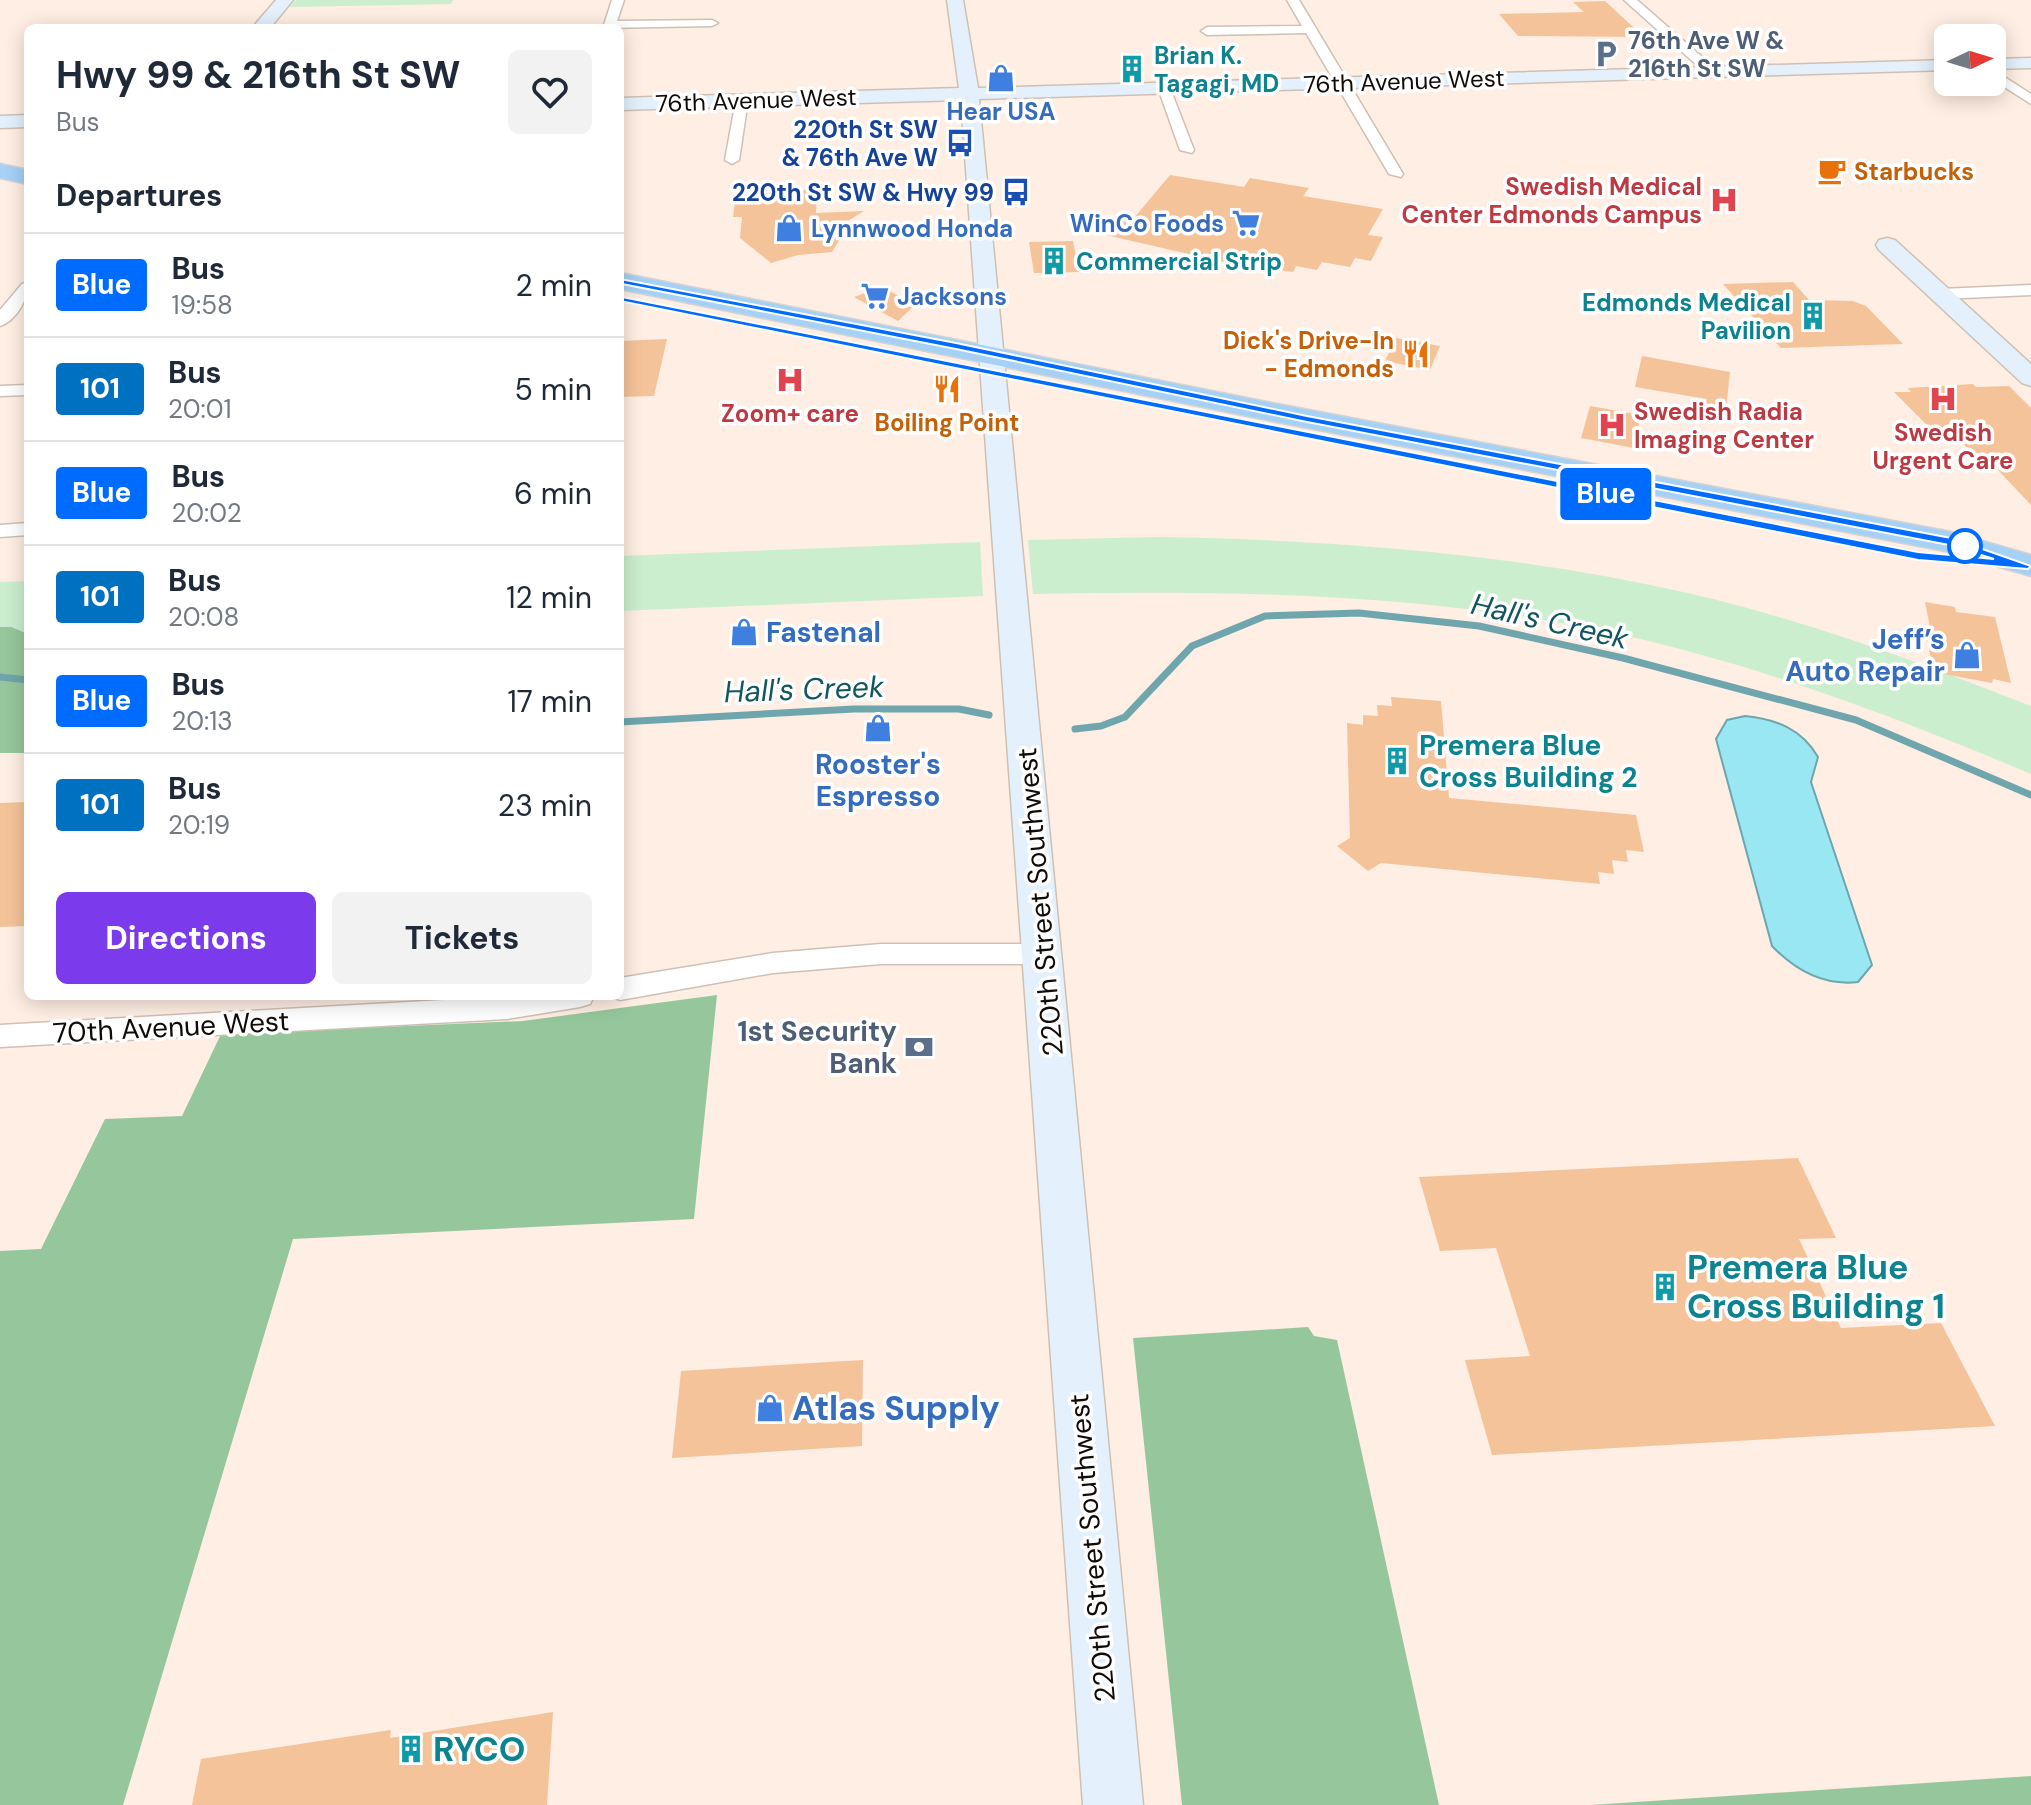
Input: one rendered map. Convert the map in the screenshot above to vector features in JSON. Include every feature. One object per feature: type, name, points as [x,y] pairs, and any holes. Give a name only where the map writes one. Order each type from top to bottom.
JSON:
[{"type":"highway","points":[[0,159],[24,164]]},
{"type":"highway","points":[[0,171],[24,176]]},
{"type":"highway","points":[[624,282],[994,363],[1927,558],[2030,566]]},
{"type":"highway","points":[[624,299],[994,363]]},
{"type":"street","points":[[264,24],[285,0]]},
{"type":"street","points":[[610,24],[618,0]]},
{"type":"street","name":"220th Street Southwest","points":[[955,0],[970,93],[994,363],[1113,1805]]},
{"type":"street","points":[[1293,0],[1396,174]]},
{"type":"street","points":[[1630,0],[1712,72]]},
{"type":"street","points":[[624,26],[712,23]]},
{"type":"street","points":[[1207,31],[1310,29]]},
{"type":"street","points":[[2006,64],[2031,63]]},
{"type":"street","name":"76th Avenue West","points":[[624,104],[1934,65]]},
{"type":"street","points":[[2006,83],[2031,100]]},
{"type":"street","points":[[1164,88],[1187,150]]},
{"type":"street","points":[[732,160],[742,100]]},
{"type":"street","points":[[0,122],[24,121]]},
{"type":"street","points":[[1887,245],[2031,378]]},
{"type":"street","points":[[1941,294],[2031,290]]},
{"type":"street","points":[[0,321],[24,292]]},
{"type":"street","points":[[0,391],[24,390]]},
{"type":"street","points":[[0,531],[24,529]]},
{"type":"street","points":[[624,988],[788,962],[881,954],[1045,954]]},
{"type":"street","name":"70th Avenue West","points":[[0,1036],[480,1010],[551,1000]]},
{"type":"green space","points":[[296,0],[453,0],[451,4],[290,7]]},
{"type":"green space","points":[[1158,537],[1359,546],[1493,559],[1626,580],[1735,605],[1864,644],[2031,706],[2031,774],[1879,713],[1776,677],[1671,647],[1546,620],[1400,602],[1327,597],[1180,593],[1033,594],[1028,540]]},
{"type":"green space","points":[[980,542],[983,596],[624,611],[624,556]]},
{"type":"green space","points":[[24,581],[24,637],[0,638],[0,582]]},
{"type":"green space","points":[[0,627],[11,627],[24,632],[24,753],[0,753]]},
{"type":"green space","points":[[717,995],[694,1219],[293,1239],[123,1805],[0,1805],[0,1251],[41,1249],[105,1119],[182,1116],[221,1034],[523,1021]]},
{"type":"green space","points":[[1308,1327],[1314,1336],[1337,1340],[1439,1805],[1182,1805],[1133,1338]]},
{"type":"green space","points":[[2031,1776],[2031,1805],[1591,1805]]},
{"type":"water","points":[[1745,716],[1787,727],[1804,739],[1818,757],[1811,782],[1872,965],[1858,982],[1822,979],[1800,969],[1772,946],[1716,739],[1727,720]]},
{"type":"building","points":[[1605,1],[1644,37],[1518,36],[1499,14],[1584,12],[1573,2]]},
{"type":"building","name":"WinCo Foods","points":[[1170,175],[1244,187],[1250,178],[1309,188],[1303,196],[1383,209],[1368,235],[1383,237],[1371,261],[1355,258],[1350,267],[1322,262],[1317,270],[1296,266],[1293,272],[1228,263],[1106,235],[1122,216],[1134,218]]},
{"type":"building","name":"Lynnwood Honda","points":[[817,189],[816,213],[864,211],[838,227],[840,239],[832,252],[798,255],[771,263],[740,238],[742,217],[733,217],[736,195]]},
{"type":"building","name":"Commercial Strip","points":[[1073,241],[1079,272],[1034,273],[1029,242]]},
{"type":"building","name":"Edmonds Medical Pavilion","points":[[1793,282],[1809,300],[1853,301],[1866,306],[1903,344],[1781,348],[1723,284]]},
{"type":"building","points":[[882,287],[915,305],[898,321],[854,297]]},
{"type":"building","name":"Dick's Drive-In - Edmonds","points":[[1396,338],[1440,346],[1430,370],[1385,361]]},
{"type":"building","points":[[667,339],[654,396],[624,397],[624,341]]},
{"type":"building","points":[[1642,356],[1730,372],[1726,409],[1705,405],[1707,399],[1635,387]]},
{"type":"building","points":[[1973,384],[1976,387],[2009,386],[2031,408],[2031,505],[1984,455],[1978,455],[1957,440],[1942,440],[1894,392],[1911,392],[1908,388]]},
{"type":"building","name":"Swedish Radia Imaging Center","points":[[1590,406],[1641,415],[1634,448],[1581,438]]},
{"type":"building","name":"Jeff’s Auto Repair","points":[[1925,602],[1955,607],[1956,612],[1995,617],[2011,683],[1993,679],[1992,683],[1933,672],[1927,636],[1932,638]]},
{"type":"building","name":"Premera Blue Cross Building 2","points":[[1391,697],[1441,701],[1449,798],[1636,815],[1644,852],[1626,850],[1628,862],[1612,860],[1614,874],[1598,872],[1600,884],[1381,863],[1368,871],[1337,846],[1350,838],[1347,723],[1363,725],[1363,715],[1378,716],[1377,705],[1392,706]]},
{"type":"building","points":[[24,802],[24,926],[0,927],[0,803]]},
{"type":"building","name":"Premera Blue Cross Building 1","points":[[1798,1158],[1836,1238],[1799,1239],[1841,1328],[1941,1323],[1995,1426],[1492,1455],[1465,1360],[1530,1356],[1496,1248],[1440,1251],[1419,1177]]},
{"type":"building","name":"Atlas Supply","points":[[863,1360],[862,1446],[672,1458],[681,1371]]},
{"type":"building","name":"RYCO","points":[[553,1712],[547,1805],[192,1805],[201,1759],[391,1730],[390,1738]]},
{"type":"waterway","name":"Hall's Creek","points":[[1075,729],[1101,726],[1125,717],[1192,646],[1265,616],[1359,613],[1479,626],[1623,658],[1856,720],[2031,795]]},
{"type":"waterway","name":"Hall's Creek","points":[[0,677],[24,680]]},
{"type":"waterway","name":"Hall's Creek","points":[[624,722],[854,709],[959,709],[989,715]]},
{"type":"bus line","name":"Blue","points":[[624,282],[956,346],[1307,419],[1951,542],[2028,566],[1918,556],[624,299]]},
{"type":"place","name":"76th Ave W & 216th St SW","points":[[1606,54]]},
{"type":"place","name":"Brian K. Tagagi, MD","points":[[1132,69]]},
{"type":"place","name":"Hear USA","points":[[1001,78]]},
{"type":"place","name":"220th St SW & 76th Ave W","points":[[960,143]]},
{"type":"place","name":"Starbucks","points":[[1832,171]]},
{"type":"place","name":"220th St SW & Hwy 99","points":[[1016,192]]},
{"type":"place","name":"Swedish Medical Center Edmonds Campus","points":[[1724,200]]},
{"type":"place","name":"WinCo Foods","points":[[1246,223]]},
{"type":"place","name":"Lynnwood Honda","points":[[789,228]]},
{"type":"place","name":"Commercial Strip","points":[[1054,261]]},
{"type":"place","name":"Jacksons","points":[[875,296]]},
{"type":"place","name":"Edmonds Medical Pavilion","points":[[1813,316]]},
{"type":"place","name":"Dick's Drive-In - Edmonds","points":[[1416,354]]},
{"type":"place","name":"Zoom+ care","points":[[790,380]]},
{"type":"place","name":"Boiling Point","points":[[947,389]]},
{"type":"place","name":"Swedish Urgent Care","points":[[1943,399]]},
{"type":"place","name":"Swedish Radia Imaging Center","points":[[1612,425]]},
{"type":"place","name":"Fastenal","points":[[744,632]]},
{"type":"place","name":"Jeff’s Auto Repair","points":[[1967,655]]},
{"type":"place","name":"Rooster's Espresso","points":[[878,728]]},
{"type":"place","name":"Premera Blue Cross Building 2","points":[[1397,761]]},
{"type":"place","name":"1st Security Bank","points":[[919,1047]]},
{"type":"place","name":"Premera Blue Cross Building 1","points":[[1665,1287]]},
{"type":"place","name":"Atlas Supply","points":[[770,1408]]},
{"type":"place","name":"RYCO","points":[[411,1749]]}]
